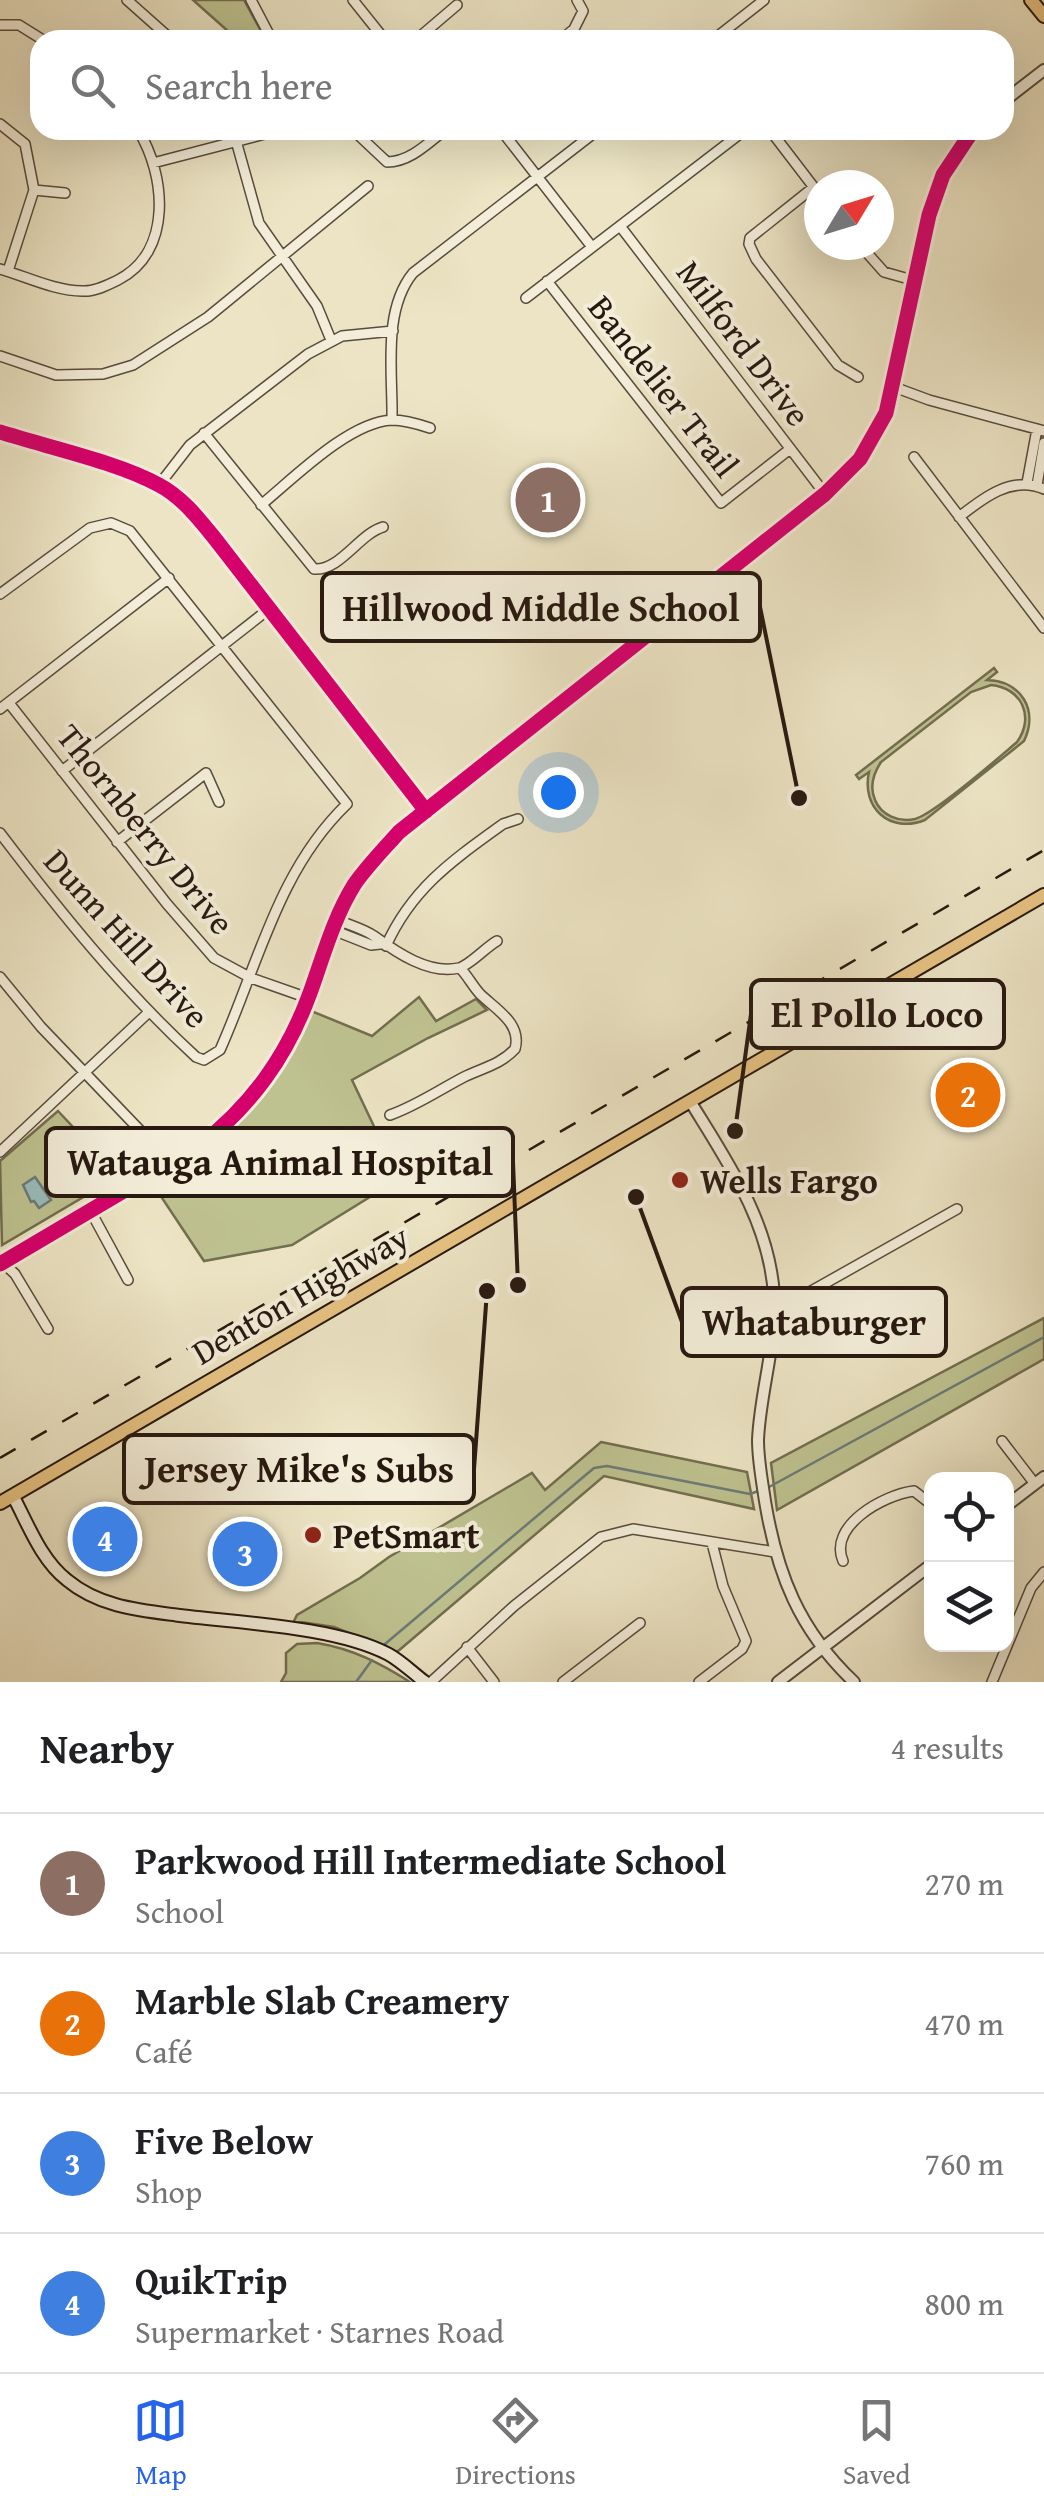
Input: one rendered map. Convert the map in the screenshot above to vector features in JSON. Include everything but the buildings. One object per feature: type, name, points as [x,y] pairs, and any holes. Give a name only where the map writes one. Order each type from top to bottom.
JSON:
[{"type":"main road","points":[[1032,0],[1044,16]]},
{"type":"main road","name":"Denton Highway","points":[[6,1500],[1044,895]]},
{"type":"main road","points":[[6,1500],[65,1579],[94,1596],[125,1608],[312,1633],[369,1646],[393,1657],[428,1682]]},
{"type":"street","points":[[128,0],[161,30]]},
{"type":"street","points":[[352,0],[377,30]]},
{"type":"street","points":[[570,30],[582,17],[577,0]]},
{"type":"street","points":[[726,30],[764,0]]},
{"type":"street","points":[[256,2],[268,30]]},
{"type":"street","points":[[428,30],[457,5]]},
{"type":"street","points":[[0,25],[30,30]]},
{"type":"street","points":[[1014,92],[1044,70]]},
{"type":"street","points":[[0,124],[24,144],[34,190],[4,270],[82,292],[127,275],[143,260],[159,223],[154,163],[143,140]]},
{"type":"street","points":[[154,163],[244,140]]},
{"type":"street","points":[[363,140],[388,162],[402,160],[431,140]]},
{"type":"street","points":[[510,140],[592,247]]},
{"type":"street","points":[[392,420],[394,331],[402,286],[413,273],[585,140]]},
{"type":"street","points":[[526,298],[732,140]]},
{"type":"street","points":[[778,140],[804,175]]},
{"type":"street","points":[[48,1330],[14,1274],[1,1262],[217,1132],[254,1095],[291,1040],[335,925],[353,887],[372,862],[400,832],[826,494],[860,459],[874,440],[894,387],[929,216],[943,175],[966,140]]},
{"type":"street","points":[[237,142],[259,223],[317,306],[331,340]]},
{"type":"street","points":[[0,356],[56,375],[104,379],[146,360],[208,318],[368,186]]},
{"type":"street","points":[[34,190],[65,192]]},
{"type":"street","points":[[804,200],[750,238],[749,244],[756,259],[838,365],[858,378]]},
{"type":"street","name":"Milford Drive","points":[[620,226],[826,494]]},
{"type":"street","points":[[873,260],[884,272],[916,281]]},
{"type":"street","name":"Bandelier Trail","points":[[547,281],[720,503],[790,449]]},
{"type":"street","points":[[160,485],[181,454],[204,433],[331,340],[360,332],[394,331]]},
{"type":"street","points":[[894,387],[1040,430],[1036,486]]},
{"type":"street","points":[[261,505],[346,438],[378,422],[392,420],[430,428]]},
{"type":"street","points":[[0,432],[160,485],[202,522],[426,811]]},
{"type":"street","points":[[204,433],[310,566],[326,568],[383,526]]},
{"type":"street","points":[[1036,486],[1044,442]]},
{"type":"street","points":[[914,457],[1044,628]]},
{"type":"street","points":[[959,516],[1006,487],[1036,486]]},
{"type":"street","points":[[0,594],[90,528],[110,523],[130,531],[347,804],[325,825],[294,870],[251,978]]},
{"type":"street","points":[[4,706],[169,578]]},
{"type":"street","points":[[62,772],[269,609]]},
{"type":"street","name":"Thornberry Drive","points":[[4,706],[214,958],[251,978],[308,998]]},
{"type":"street","points":[[117,842],[206,773],[218,802]]},
{"type":"street","points":[[383,945],[420,890],[503,824],[518,819]]},
{"type":"street","name":"Dunn Hill Drive","points":[[0,833],[70,925],[148,1013],[196,1057],[204,1060],[220,1050],[251,978]]},
{"type":"street","points":[[335,925],[374,936],[383,945],[441,970],[460,968],[497,940]]},
{"type":"street","points":[[390,1115],[469,1074],[494,1066],[515,1050],[516,1034],[506,1016],[482,996],[460,968]]},
{"type":"street","points":[[0,977],[155,1146],[166,1165]]},
{"type":"street","points":[[0,1152],[148,1013]]},
{"type":"street","points":[[690,1101],[758,1217],[774,1295],[758,1440],[775,1552],[789,1595],[824,1647],[854,1682]]},
{"type":"street","points":[[774,1312],[957,1209]]},
{"type":"street","points":[[90,1210],[128,1280]]},
{"type":"street","points":[[1002,1441],[1040,1480],[1014,1500]]},
{"type":"street","points":[[843,1562],[839,1542],[846,1528],[868,1511],[914,1491],[924,1498]]},
{"type":"street","points":[[428,1682],[601,1537],[633,1529],[775,1552]]},
{"type":"street","points":[[699,1682],[742,1649],[746,1641],[723,1586],[712,1544]]},
{"type":"street","points":[[778,1682],[924,1570]]},
{"type":"street","points":[[1014,1630],[1031,1588],[1044,1572]]},
{"type":"street","points":[[564,1682],[640,1623]]},
{"type":"street","points":[[467,1647],[494,1682]]},
{"type":"street","points":[[992,1682],[1005,1652]]},
{"type":"green space","points":[[193,0],[244,0],[260,30],[227,30]]},
{"type":"green space","points":[[994,668],[997,672],[987,680],[1018,692],[1028,708],[1024,741],[925,820],[900,823],[881,815],[869,797],[869,772],[859,779],[856,775]],"holes":[[[991,685],[1018,698],[1025,714],[1017,742],[925,815],[903,820],[882,810],[872,785],[881,762],[971,692]]]},
{"type":"green space","points":[[419,997],[436,1021],[476,999],[487,1010],[352,1080],[399,1179],[292,1245],[204,1261],[152,1183],[209,1148],[240,1122],[274,1077],[309,1010],[372,1036]]},
{"type":"green space","points":[[58,1111],[119,1176],[2,1245],[0,1161]]},
{"type":"green space","points":[[1044,1318],[1044,1359],[777,1510],[771,1463]]},
{"type":"green space","points":[[601,1442],[747,1472],[754,1509],[604,1476],[397,1652],[334,1627],[294,1621],[297,1615],[389,1557],[532,1473],[545,1490]]},
{"type":"green space","points":[[317,1643],[366,1658],[410,1682],[281,1682],[286,1673],[286,1653],[297,1644]]},
{"type":"water","points":[[35,1177],[51,1200],[39,1208],[31,1202],[23,1185]]},
{"type":"waterway","points":[[769,1487],[1044,1337]]},
{"type":"waterway","points":[[385,1644],[594,1468],[607,1466],[750,1494],[761,1490]]},
{"type":"waterway","points":[[356,1682],[372,1660]]},
{"type":"railway","points":[[0,1458],[1044,850]]},
{"type":"cycle path","points":[[0,1264],[198,1147],[217,1131],[251,1096],[279,1058],[301,1016],[347,897],[399,832],[825,494],[860,459],[886,413],[929,215],[943,175],[966,140]]},
{"type":"cycle path","points":[[0,432],[123,469],[159,485],[183,502],[426,811]]},
{"type":"place","name":"Parkwood Hill Intermediate School","points":[[548,500]]},
{"type":"place","name":"Hillwood Middle School","points":[[799,798]]},
{"type":"place","name":"Marble Slab Creamery","points":[[968,1095]]},
{"type":"place","name":"El Pollo Loco","points":[[735,1131]]},
{"type":"place","name":"Wells Fargo","points":[[680,1180]]},
{"type":"place","name":"Whataburger","points":[[636,1197]]},
{"type":"place","name":"Watauga Animal Hospital","points":[[518,1285]]},
{"type":"place","name":"Jersey Mike's Subs","points":[[487,1291]]},
{"type":"place","name":"PetSmart","points":[[313,1535]]},
{"type":"place","name":"QuikTrip","points":[[105,1539]]},
{"type":"place","name":"Five Below","points":[[245,1554]]}]
